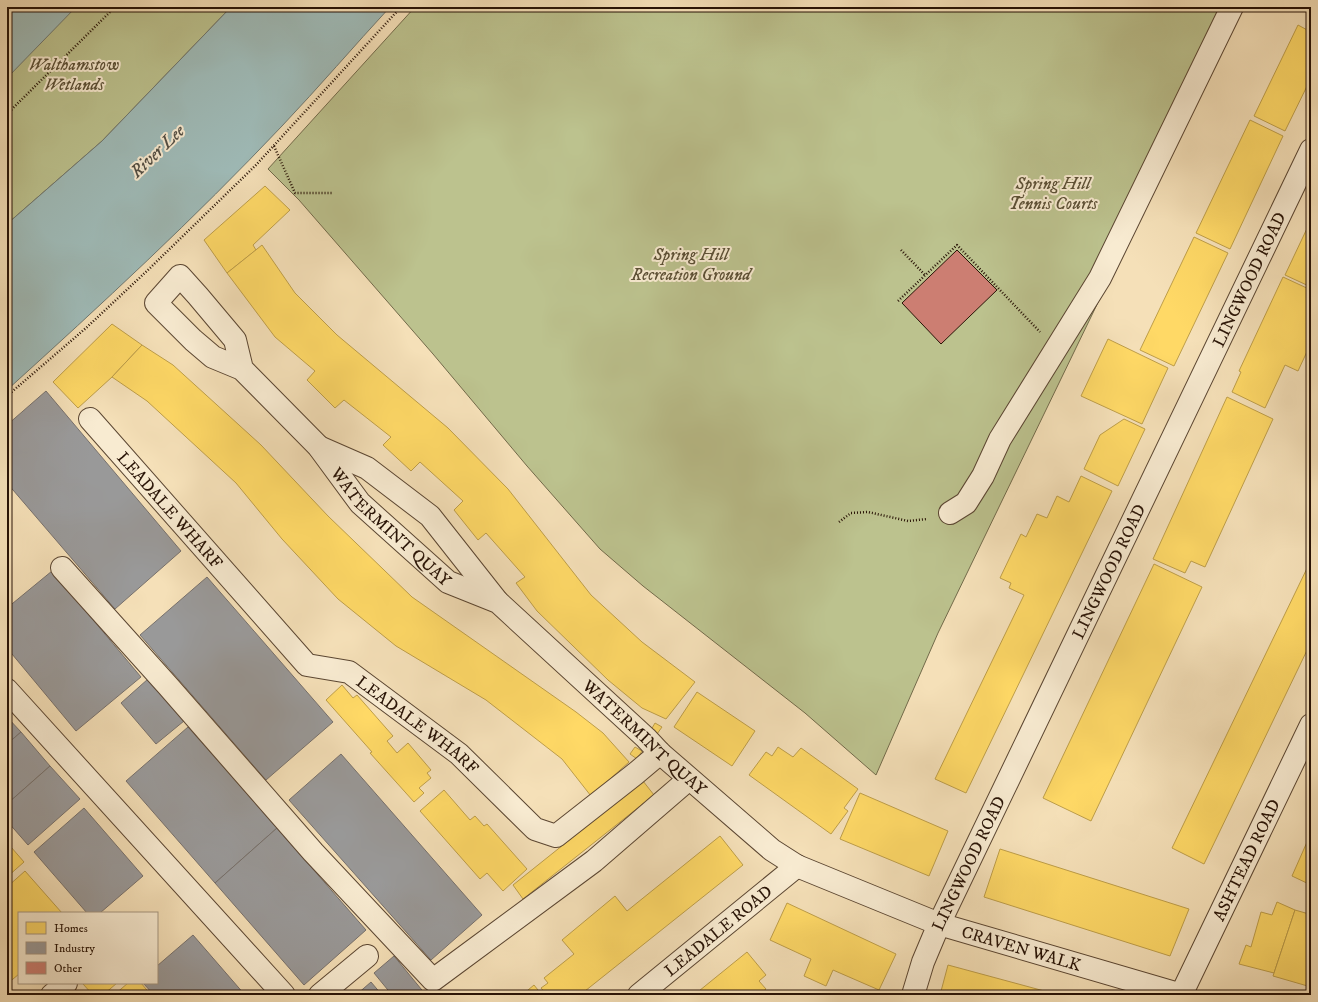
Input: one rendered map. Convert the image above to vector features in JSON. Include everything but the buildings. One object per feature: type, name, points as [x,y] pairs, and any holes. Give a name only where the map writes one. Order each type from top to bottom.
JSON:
[{"type":"street","points":[[950,513],[966,503],[983,476],[1000,439],[1100,278],[1232,7]]},
{"type":"street","name":"LINGWOOD ROAD","points":[[913,995],[923,962],[939,924],[1311,150]]},
{"type":"street","name":"WATERMINT QUAY","points":[[242,369],[318,446],[360,503],[448,582],[498,602]]},
{"type":"street","name":"LEADALE WHARF","points":[[90,419],[307,665],[349,672],[459,754],[535,829],[556,836],[636,774],[660,753]]},
{"type":"street","name":"WATERMINT QUAY","points":[[318,446],[367,468],[430,516],[498,602],[646,738],[660,753],[772,850],[797,866]]},
{"type":"street","points":[[62,568],[168,686],[313,852],[433,980],[594,861],[689,778]]},
{"type":"street","points":[[7,690],[284,995]]},
{"type":"street","name":"ASHTEAD ROAD","points":[[1182,995],[1311,725]]},
{"type":"street","name":"CRAVEN WALK","points":[[797,866],[939,924],[1182,995]]},
{"type":"street","name":"LEADALE ROAD","points":[[639,995],[797,866]]},
{"type":"street","points":[[320,995],[366,956]]},
{"type":"street","points":[[52,995],[65,984]]},
{"type":"path","points":[[7,114],[115,7]]},
{"type":"path","points":[[7,396],[86,328],[256,166],[401,7]]},
{"type":"path","points":[[274,146],[295,193],[332,193]]},
{"type":"path","points":[[898,301],[957,245],[1056,349]]},
{"type":"path","points":[[901,250],[925,275]]},
{"type":"path","points":[[838,522],[851,513],[863,512],[908,521],[929,519],[950,513]]},
{"type":"green space","name":"Walthamstow Wetlands","points":[[7,7],[231,7],[102,141],[7,224]]},
{"type":"green space","name":"Spring Hill Recreation Ground","points":[[415,7],[1241,7],[938,633],[876,775],[805,713],[643,586],[600,549],[299,200],[268,169]]},
{"type":"water","points":[[7,7],[76,7],[7,78]]},
{"type":"water","name":"River Lee","points":[[231,7],[390,7],[296,111],[182,228],[7,390],[7,224],[102,141]]},
{"type":"park label","name":"Spring Hill Tennis Courts","points":[[1053,193]]}]
